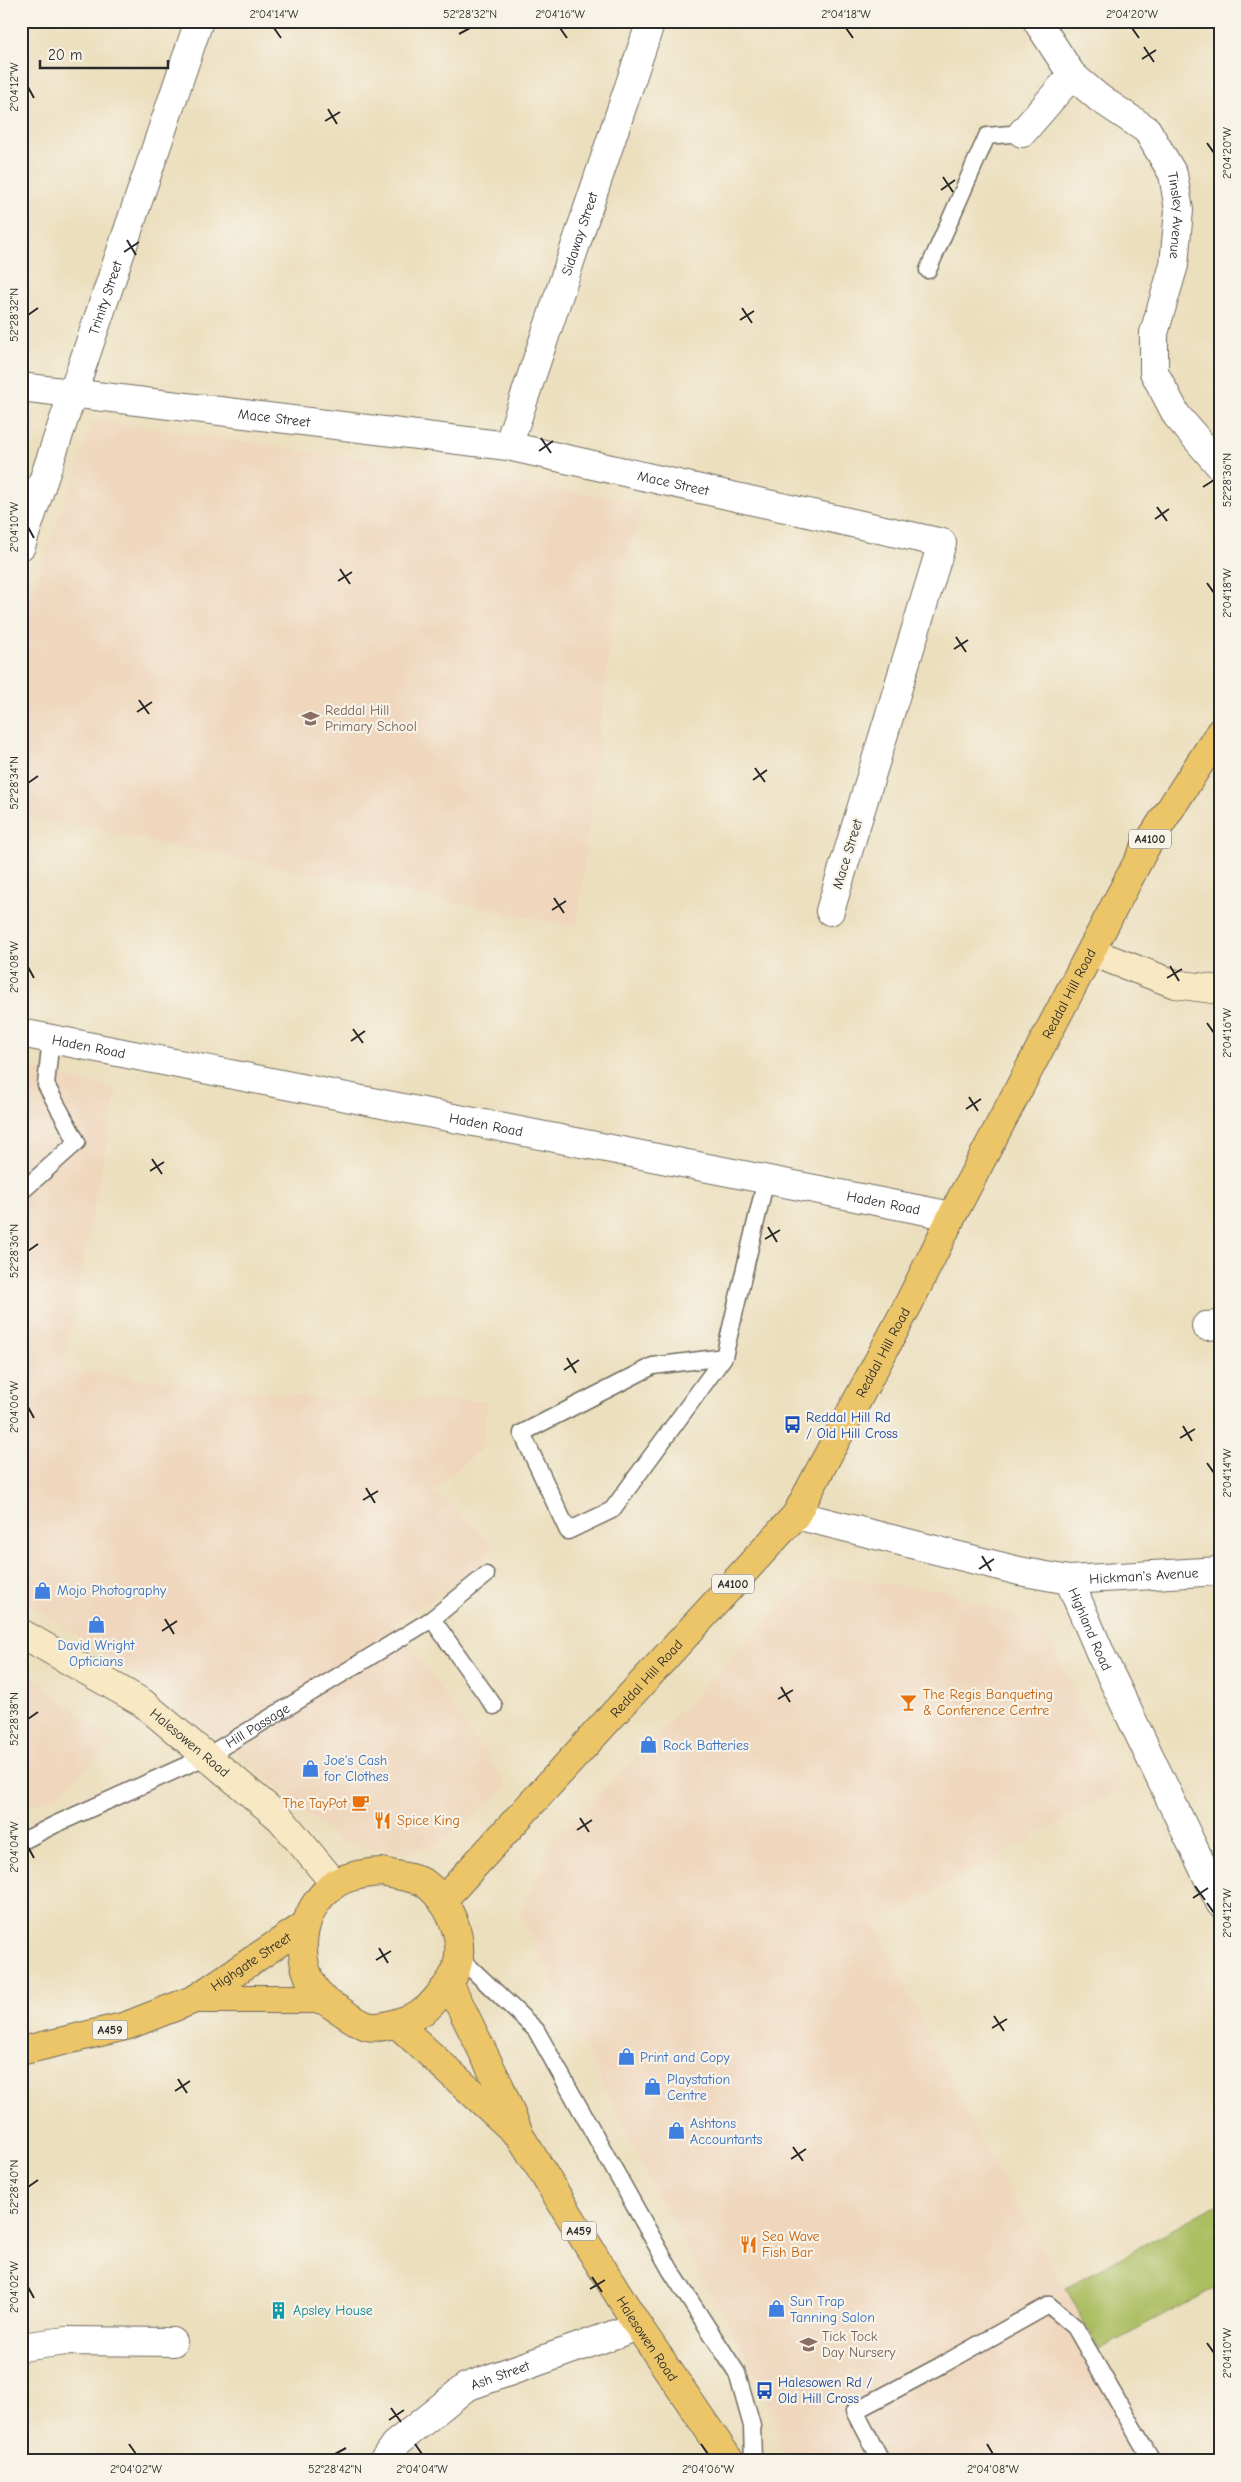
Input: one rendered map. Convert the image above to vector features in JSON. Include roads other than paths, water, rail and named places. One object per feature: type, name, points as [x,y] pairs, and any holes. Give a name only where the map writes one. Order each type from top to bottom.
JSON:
[{"type":"main road","name":"Reddal Hill Road","points":[[442,1901],[796,1515],[908,1305],[952,1216],[1145,848],[1220,732]]},
{"type":"main road","points":[[382,1872],[425,1883],[442,1901],[457,1927],[460,1958],[449,1984],[426,2010],[398,2024],[368,2026],[322,1999],[308,1977],[302,1951],[304,1925],[313,1907],[335,1884],[359,1874],[382,1872]]},
{"type":"main road","name":"Highgate Street","points":[[21,2051],[126,2026],[195,1999],[304,1925]]},
{"type":"main road","name":"Halesowen Road","points":[[449,1984],[500,2087],[520,2136],[638,2326],[730,2461]]},
{"type":"main road","name":"Highgate Street","points":[[195,1999],[322,1999]]},
{"type":"main road","name":"Halesowen Road","points":[[398,2024],[520,2136]]},
{"type":"street","name":"Trinity Street","points":[[21,546],[199,21]]},
{"type":"street","name":"Sidaway Street","points":[[508,446],[650,21]]},
{"type":"street","name":"Tinsley Avenue","points":[[1037,21],[1072,76],[1099,98],[1147,130],[1173,174],[1179,210],[1174,265],[1154,333],[1154,372],[1177,416],[1220,466]]},
{"type":"street","points":[[1022,133],[1072,76]]},
{"type":"street","name":"Mace Street","points":[[21,387],[72,395],[508,446],[942,543],[830,911]]},
{"type":"street","points":[[1091,952],[1175,984],[1220,990]]},
{"type":"street","name":"Haden Road","points":[[21,1032],[952,1216]]},
{"type":"street","name":"Highland Road","points":[[796,1515],[1019,1571],[1069,1580],[1102,1657],[1220,1903]]},
{"type":"street","name":"Hickman's Avenue","points":[[1069,1580],[1220,1571]]},
{"type":"street","name":"Halesowen Road","points":[[21,1633],[143,1704],[280,1818],[335,1884]]},
{"type":"street","name":"Ash Street","points":[[383,2461],[394,2445],[466,2387],[638,2326]]},
{"type":"street","points":[[21,2347],[66,2341],[173,2342]]},
{"type":"lane","points":[[928,270],[987,136],[1022,133]]},
{"type":"lane","points":[[21,1192],[77,1142],[46,1085],[51,1038]]},
{"type":"lane","points":[[724,1357],[653,1366],[522,1432],[568,1531],[612,1510],[724,1357],[766,1179]]},
{"type":"lane","name":"Hill Passage","points":[[21,1842],[54,1825],[207,1756],[432,1619],[486,1575]]},
{"type":"lane","points":[[432,1619],[494,1706]]},
{"type":"lane","points":[[460,1958],[536,2030],[671,2271],[737,2373],[752,2426],[753,2461]]},
{"type":"lane","points":[[881,2461],[855,2411],[1050,2305],[1076,2327],[1152,2461]]},
{"type":"place","name":"Reddal Hill Primary School","points":[[311,718]]},
{"type":"place","name":"Reddal Hill Rd / Old Hill Cross","points":[[792,1425]]},
{"type":"place","name":"Mojo Photography","points":[[43,1590]]},
{"type":"place","name":"David Wright Opticians","points":[[96,1625]]},
{"type":"place","name":"The Regis Banqueting & Conference Centre","points":[[909,1702]]},
{"type":"place","name":"Rock Batteries","points":[[649,1745]]},
{"type":"place","name":"Joe's Cash for Clothes","points":[[310,1768]]},
{"type":"place","name":"The TayPot","points":[[361,1803]]},
{"type":"place","name":"Spice King","points":[[383,1820]]},
{"type":"place","name":"Print and Copy","points":[[626,2057]]},
{"type":"place","name":"Playstation Centre","points":[[653,2087]]},
{"type":"place","name":"Ashtons Accountants","points":[[676,2131]]},
{"type":"place","name":"Sea Wave Fish Bar","points":[[748,2244]]},
{"type":"place","name":"Sun Trap Tanning Salon","points":[[776,2309]]},
{"type":"place","name":"Apsley House","points":[[279,2310]]},
{"type":"place","name":"Tick Tock Day Nursery","points":[[808,2344]]},
{"type":"place","name":"Halesowen Rd / Old Hill Cross","points":[[764,2390]]}]
